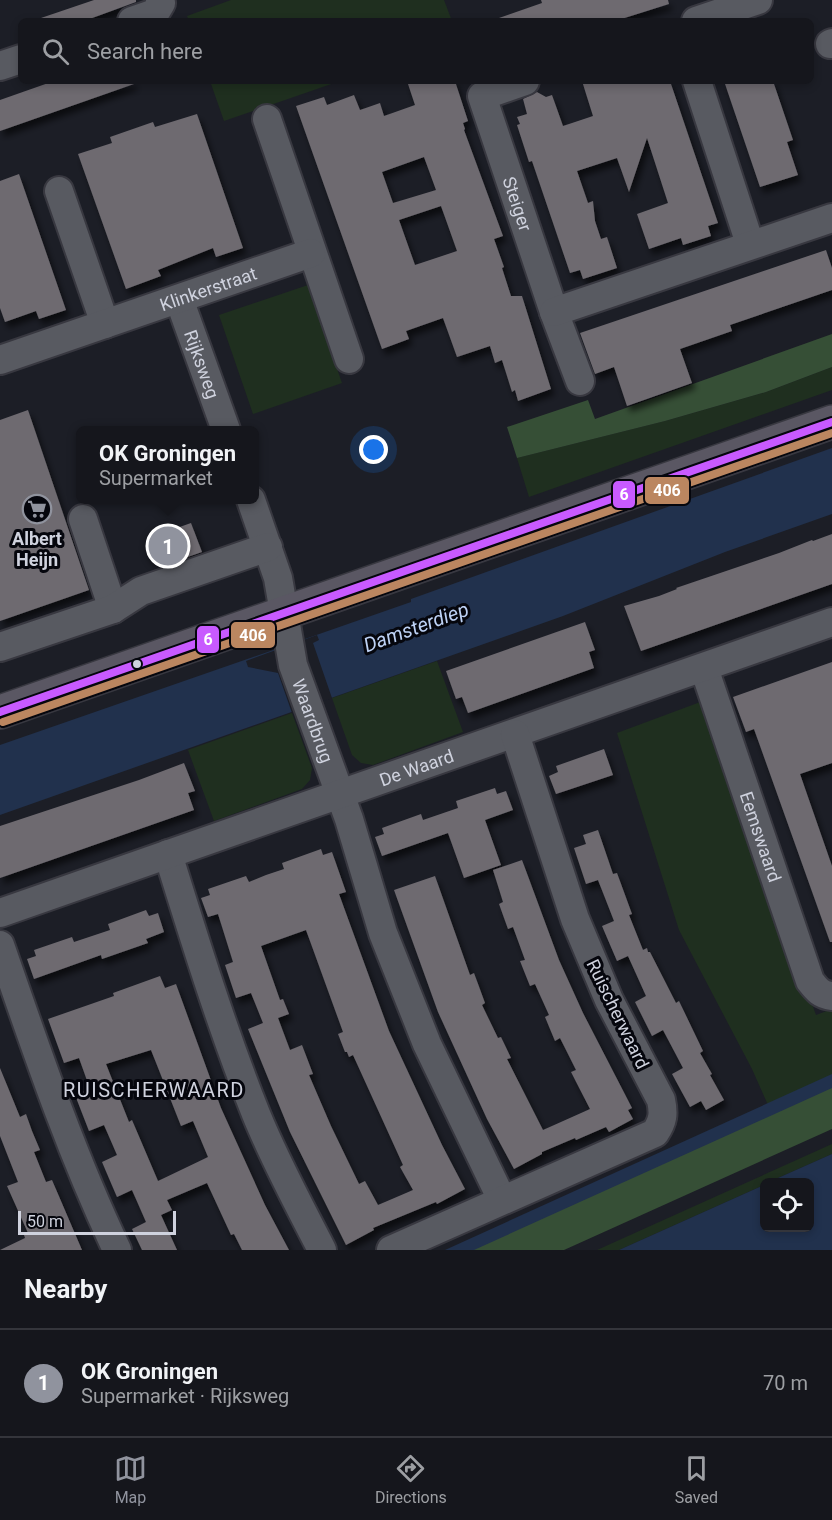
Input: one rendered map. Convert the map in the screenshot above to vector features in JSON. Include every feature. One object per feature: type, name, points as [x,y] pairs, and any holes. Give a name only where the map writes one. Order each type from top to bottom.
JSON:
[{"type":"main road","points":[[0,712],[284,611],[615,499],[832,422]]},
{"type":"street","points":[[141,18],[155,13],[161,3],[160,0]]},
{"type":"street","points":[[705,18],[758,0]]},
{"type":"street","points":[[0,66],[18,60]]},
{"type":"street","name":"Steiger","points":[[506,84],[480,88],[554,312],[580,381]]},
{"type":"street","points":[[698,84],[750,244]]},
{"type":"street","points":[[267,120],[349,359]]},
{"type":"street","points":[[59,191],[105,324]]},
{"type":"street","points":[[554,312],[832,218]]},
{"type":"street","name":"Klinkerstraat","points":[[0,360],[311,253]]},
{"type":"street","name":"Rijksweg","points":[[179,299],[225,426]]},
{"type":"street","points":[[0,647],[113,609],[141,591],[268,547],[252,504]]},
{"type":"street","points":[[83,519],[113,609]]},
{"type":"street","name":"Waardbrug","points":[[268,547],[278,578],[293,665],[339,794]]},
{"type":"street","name":"De Waard","points":[[0,913],[832,622]]},
{"type":"street","name":"Eemswaard","points":[[704,668],[810,981],[817,990],[832,996]]},
{"type":"street","name":"Ruischerwaard","points":[[391,1250],[655,1133],[662,1122],[664,1112],[661,1100],[609,1000],[575,919],[515,734]]},
{"type":"street","points":[[339,794],[349,819],[383,933],[427,1044],[502,1200]]},
{"type":"street","points":[[168,854],[222,1027],[256,1115],[322,1250]]},
{"type":"street","points":[[0,945],[61,1121],[117,1250]]},
{"type":"green space","points":[[231,0],[444,0],[451,18],[188,18],[187,16]]},
{"type":"green space","points":[[211,84],[331,84],[224,121]]},
{"type":"green space","points":[[308,285],[342,383],[253,414],[219,315]]},
{"type":"green space","points":[[832,334],[832,367],[766,392],[665,421],[517,458],[507,427],[588,400],[595,419]]},
{"type":"green space","points":[[832,367],[832,390],[529,497],[517,458],[665,421],[766,392]]},
{"type":"green space","points":[[437,661],[463,732],[373,765],[361,763],[352,755],[332,698]]},
{"type":"green space","points":[[703,701],[816,1015],[832,1009],[832,1087],[772,1114],[752,1069],[679,930],[617,733]]},
{"type":"green space","points":[[292,713],[312,768],[310,780],[302,789],[214,821],[188,750]]},
{"type":"green space","points":[[832,1087],[832,1129],[564,1250],[469,1250]]},
{"type":"green space","points":[[832,1144],[832,1154],[778,1178],[760,1178],[760,1187],[619,1250],[597,1250]]},
{"type":"water","name":"Damsterdiep","points":[[832,448],[832,514],[725,552],[563,616],[0,815],[0,745],[411,602],[411,599]]},
{"type":"water","points":[[832,1074],[832,1088],[474,1250],[445,1250]]},
{"type":"water","points":[[832,1154],[832,1250],[619,1250],[760,1187],[760,1232],[814,1232],[814,1178],[778,1178]]},
{"type":"pier","points":[[317,635],[319,640],[313,643],[332,698],[292,713],[278,673],[248,667],[246,661]]},
{"type":"building","points":[[94,0],[136,0],[136,2],[92,18],[41,18]]},
{"type":"building","points":[[541,0],[668,0],[669,4],[625,18],[499,18],[542,3]]},
{"type":"building","points":[[45,84],[134,84],[0,131],[0,100]]},
{"type":"building","points":[[408,84],[456,84],[468,121],[463,123],[464,130],[503,236],[494,239],[504,267],[502,268],[511,296],[522,296],[551,389],[518,401],[515,390],[512,392],[502,360],[495,363],[490,346],[457,357],[443,318],[406,331],[409,339],[382,349],[296,106],[324,97],[327,105],[354,95],[360,110],[380,103],[384,116],[415,105]],"holes":[[[424,157],[436,190],[393,203],[382,172]],[[441,206],[457,251],[415,265],[399,220]]]},
{"type":"building","points":[[583,84],[671,84],[718,223],[708,226],[711,236],[683,245],[681,238],[649,249],[637,214],[668,203],[647,138],[629,192],[617,158],[577,171],[588,203],[593,201],[595,221],[601,239],[607,237],[617,268],[583,279],[580,270],[570,273],[532,161],[529,162],[517,125],[520,124],[517,117],[527,114],[523,99],[537,92],[546,97],[552,95],[563,126],[593,116]]},
{"type":"building","points":[[725,84],[774,84],[793,140],[787,142],[798,175],[760,187]]},
{"type":"building","points":[[197,114],[243,248],[216,257],[213,248],[158,270],[161,276],[126,289],[78,154],[112,143],[110,137],[153,122],[155,127]]},
{"type":"building","points":[[19,174],[66,310],[39,319],[36,311],[5,322],[0,308],[0,181]]},
{"type":"building","points":[[826,250],[832,268],[832,290],[730,325],[732,331],[680,349],[692,383],[627,406],[614,367],[595,374],[580,333]]},
{"type":"building","points":[[28,410],[89,590],[0,621],[0,420]]},
{"type":"building","points":[[191,523],[202,552],[165,565],[154,536]]},
{"type":"building","points":[[832,534],[832,584],[641,651],[624,606],[659,596]]},
{"type":"building","points":[[585,622],[595,650],[589,652],[594,668],[468,713],[462,697],[456,699],[446,671]]},
{"type":"building","points":[[832,662],[832,763],[800,774],[832,866],[832,942],[830,942],[754,729],[746,732],[733,697]]},
{"type":"building","points":[[604,749],[613,775],[556,794],[549,776],[558,772],[556,766]]},
{"type":"building","points":[[184,763],[195,791],[188,793],[194,810],[0,878],[0,826]]},
{"type":"building","points":[[495,788],[497,794],[506,791],[513,810],[485,820],[501,865],[464,878],[448,833],[382,856],[375,837],[384,834],[382,828],[421,814],[423,820],[458,808],[456,801]]},
{"type":"building","points":[[598,830],[613,874],[617,873],[632,914],[629,915],[643,950],[647,948],[650,952],[676,1003],[679,1001],[703,1051],[700,1053],[712,1074],[710,1075],[724,1100],[706,1110],[701,1101],[690,1107],[672,1074],[683,1068],[663,1030],[652,1036],[635,1002],[646,996],[628,956],[617,961],[602,926],[614,921],[598,880],[586,884],[574,848],[586,844],[583,835]]},
{"type":"building","points":[[321,849],[323,855],[332,852],[346,892],[339,894],[389,1031],[465,1189],[437,1204],[436,1202],[373,1228],[374,1230],[346,1245],[290,1132],[248,1029],[263,1023],[251,993],[236,998],[225,965],[233,962],[218,914],[208,917],[201,898],[210,895],[208,889],[246,876],[249,882],[284,869],[282,863]],"holes":[[[306,930],[343,1032],[338,1034],[345,1052],[349,1057],[353,1055],[403,1165],[400,1167],[413,1190],[378,1205],[365,1181],[359,1184],[331,1126],[309,1075],[313,1074],[302,1045],[290,1050],[278,1018],[289,1014],[283,999],[280,1000],[261,946]]]},
{"type":"building","points":[[522,860],[559,960],[583,1013],[632,1108],[628,1110],[633,1119],[609,1132],[606,1127],[576,1140],[575,1138],[542,1152],[514,1169],[487,1119],[438,1012],[394,890],[435,876],[470,975],[474,973],[485,1003],[482,1005],[498,1038],[501,1037],[511,1058],[507,1059],[543,1130],[590,1109],[571,1072],[576,1070],[560,1038],[555,1041],[545,1017],[549,1015],[535,984],[530,986],[520,961],[525,960],[513,927],[508,929],[499,904],[503,902],[493,870]]},
{"type":"building","points":[[146,910],[149,916],[158,913],[164,932],[146,939],[148,943],[102,959],[101,955],[34,979],[27,959],[36,956],[34,950],[72,937],[74,942],[110,930],[108,924]]},
{"type":"building","points":[[160,976],[165,988],[176,984],[221,1108],[265,1205],[289,1250],[242,1250],[234,1234],[231,1235],[207,1183],[167,1200],[172,1210],[161,1215],[177,1250],[142,1250],[132,1229],[146,1222],[132,1190],[117,1197],[102,1162],[117,1155],[104,1125],[89,1131],[75,1095],[90,1089],[79,1058],[64,1063],[48,1019],[114,996],[113,993]],"holes":[[[151,1050],[181,1126],[193,1121],[208,1157],[158,1181],[132,1120],[129,1122],[106,1064]]]},
{"type":"building","points":[[0,1068],[20,1117],[26,1114],[40,1150],[34,1152],[46,1182],[52,1180],[82,1250],[0,1250],[25,1238],[24,1235],[28,1233],[7,1186],[18,1182],[0,1136]]},
{"type":"transit line","name":"6","points":[[0,712],[832,422]]},
{"type":"transit line","name":"406","points":[[3,722],[832,433]]},
{"type":"place","name":"Albert Heijn","points":[[37,509]]},
{"type":"place","name":"OK Groningen","points":[[168,546]]},
{"type":"district","name":"RUISCHERWAARD","points":[[154,1090]]}]
